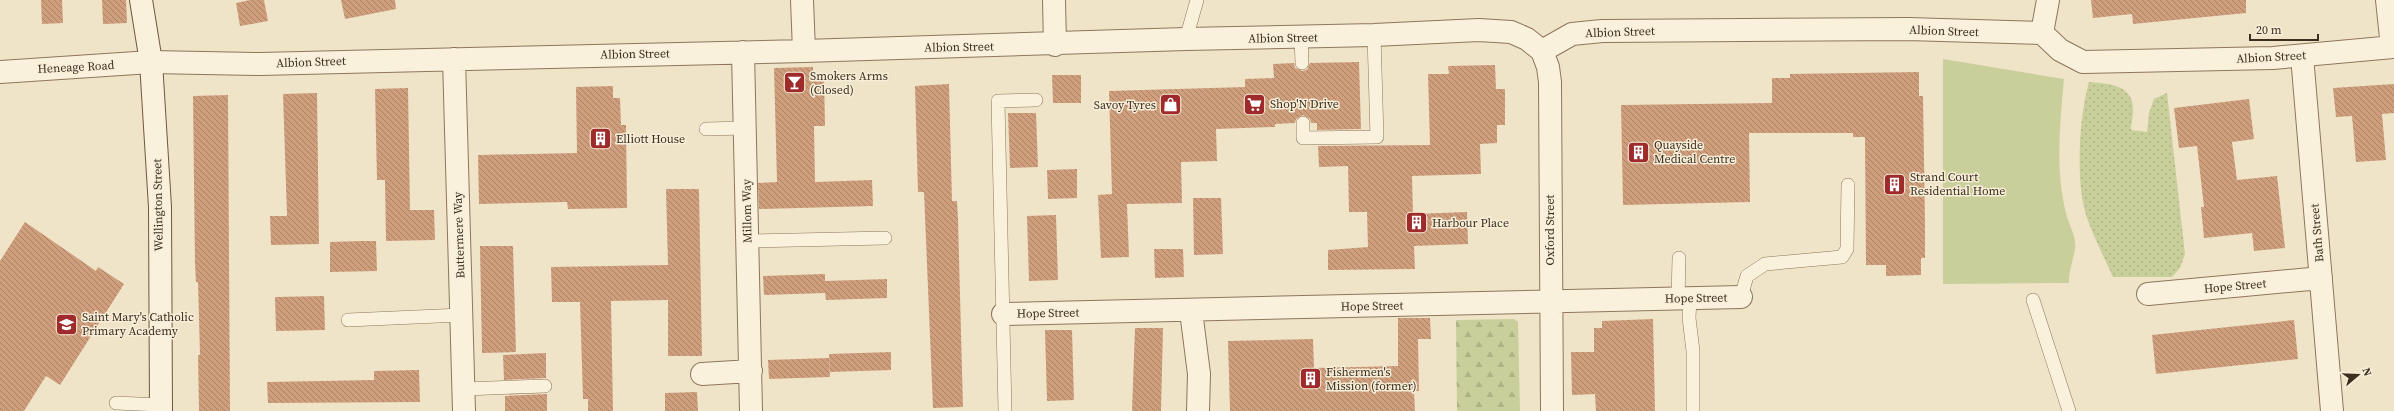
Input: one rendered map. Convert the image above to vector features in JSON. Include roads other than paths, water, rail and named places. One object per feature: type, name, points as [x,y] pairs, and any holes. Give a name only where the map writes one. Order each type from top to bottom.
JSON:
[{"type":"street","name":"Wellington Street","points":[[141,0],[151,62],[160,207],[160,408]]},
{"type":"street","points":[[802,0],[804,51]]},
{"type":"street","points":[[1054,0],[1054,45]]},
{"type":"street","points":[[2042,33],[2048,0]]},
{"type":"street","points":[[2387,0],[2393,47]]},
{"type":"street","name":"Albion Street","points":[[151,62],[260,64],[1054,45],[1186,39],[1374,36],[1480,30],[1511,32],[1527,39],[1542,51],[1572,34],[1602,31],[1908,29],[2042,33],[2060,50],[2083,62],[2302,56],[2393,47]]},
{"type":"street","name":"Oxford Street","points":[[1542,51],[1548,67],[1550,82],[1550,302],[1552,411]]},
{"type":"street","name":"Millom Way","points":[[743,52],[751,411]]},
{"type":"street","name":"Bath Street","points":[[2302,56],[2332,411]]},
{"type":"street","name":"Buttermere Way","points":[[454,59],[464,411]]},
{"type":"street","name":"Heneage Road","points":[[0,72],[151,62]]},
{"type":"street","name":"Hope Street","points":[[2148,294],[2321,278]]},
{"type":"street","name":"Hope Street","points":[[1003,314],[1191,311],[1741,297]]},
{"type":"street","points":[[1191,311],[1199,374],[1198,411]]},
{"type":"street","points":[[702,374],[751,371]]},
{"type":"lane","points":[[1186,39],[1197,0]]},
{"type":"lane","points":[[1303,123],[1303,138],[1377,137],[1374,36]]},
{"type":"lane","points":[[1301,38],[1302,63]]},
{"type":"lane","points":[[1005,411],[998,101],[1036,100]]},
{"type":"lane","points":[[706,129],[745,128]]},
{"type":"lane","points":[[1741,297],[1747,276],[1765,264],[1842,257],[1847,249],[1848,185]]},
{"type":"lane","points":[[748,241],[885,238]]},
{"type":"lane","points":[[1679,258],[1693,351],[1693,411]]},
{"type":"lane","points":[[2033,300],[2069,411]]},
{"type":"lane","points":[[348,320],[461,315]]},
{"type":"lane","points":[[464,389],[545,386]]},
{"type":"lane","points":[[116,403],[160,408]]},
{"type":"place","name":"Smokers Arms (Closed)","points":[[794,83]]},
{"type":"place","name":"Shop'N Drive","points":[[1254,104]]},
{"type":"place","name":"Savoy Tyres","points":[[1171,105]]},
{"type":"place","name":"Elliott House","points":[[601,139]]},
{"type":"place","name":"Quayside Medical Centre","points":[[1639,152]]},
{"type":"place","name":"Strand Court Residential Home","points":[[1894,184]]},
{"type":"place","name":"Harbour Place","points":[[1417,223]]},
{"type":"place","name":"Saint Mary's Catholic Primary Academy","points":[[67,324]]},
{"type":"place","name":"Fishermen's Mission (former)","points":[[1310,379]]}]
